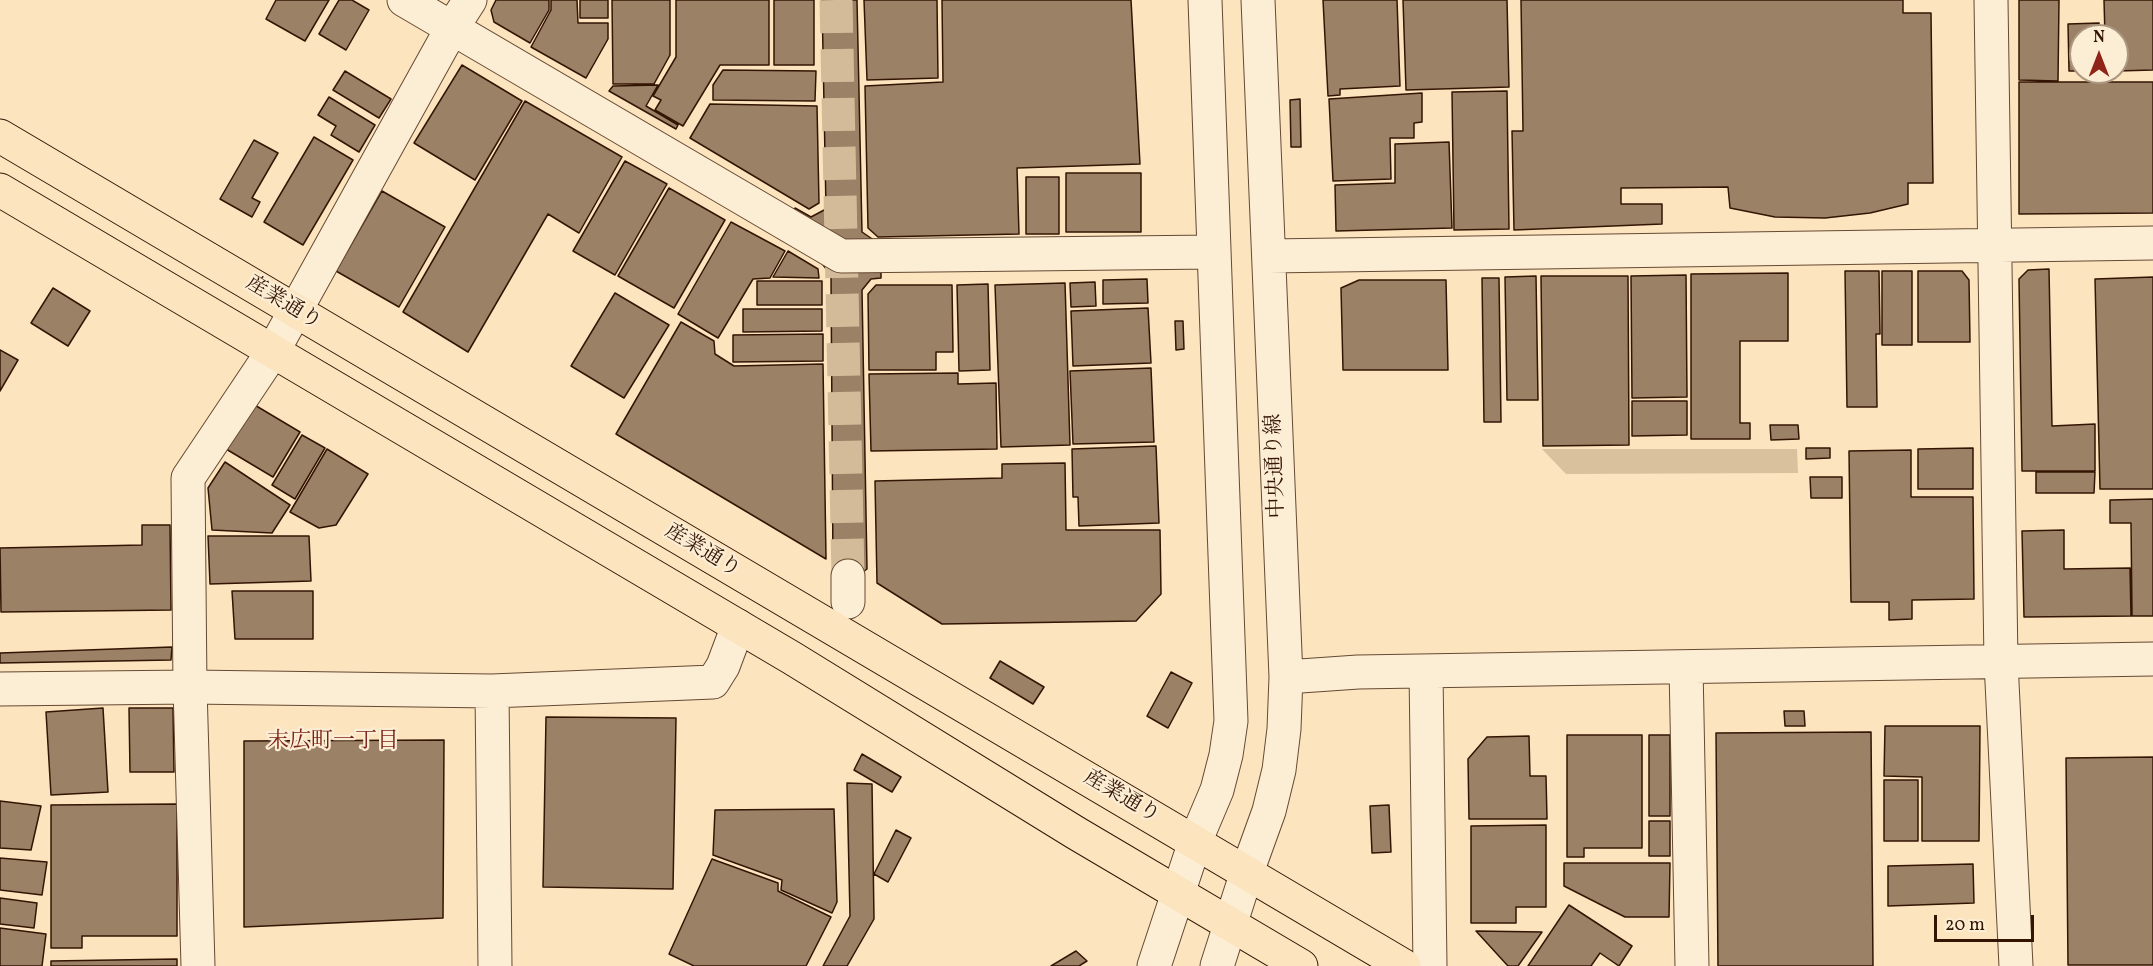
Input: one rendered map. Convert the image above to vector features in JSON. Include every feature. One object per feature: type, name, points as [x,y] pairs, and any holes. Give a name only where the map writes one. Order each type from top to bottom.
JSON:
[{"type":"highway","name":"産業通り","points":[[0,136],[1404,966]]},
{"type":"highway","points":[[0,190],[738,626],[1179,895],[1301,966]]},
{"type":"street","points":[[404,0],[841,256],[1214,252]]},
{"type":"street","points":[[198,966],[190,687],[188,478],[273,351],[452,28],[470,0]]},
{"type":"street","points":[[1154,966],[1196,842],[1217,790],[1226,755],[1231,721],[1205,0]]},
{"type":"street","name":"中央通り線","points":[[1217,966],[1269,811],[1279,770],[1284,729],[1286,677],[1258,0]]},
{"type":"street","points":[[1991,0],[2001,662],[2016,966]]},
{"type":"street","points":[[1269,256],[2153,243]]},
{"type":"street","points":[[0,689],[190,687],[492,691],[713,682],[723,666],[738,626]]},
{"type":"street","points":[[1286,677],[1358,672],[2153,659]]},
{"type":"street","points":[[1686,667],[1692,966]]},
{"type":"street","points":[[1426,671],[1430,966]]},
{"type":"street","points":[[492,691],[495,966]]},
{"type":"shaded area","points":[[1542,449],[1797,449],[1798,473],[1566,474]]},
{"type":"building","points":[[276,0],[329,0],[305,41],[266,19]]},
{"type":"building","points":[[339,0],[352,0],[369,10],[346,50],[319,34]]},
{"type":"building","points":[[496,0],[549,0],[549,10],[530,43],[494,22],[491,10]]},
{"type":"building","points":[[551,0],[577,0],[578,23],[608,23],[608,39],[586,78],[531,47],[551,10]]},
{"type":"building","points":[[580,0],[608,0],[608,18],[580,18]]},
{"type":"building","points":[[612,0],[670,0],[670,55],[654,84],[613,84]]},
{"type":"building","points":[[676,0],[769,0],[769,65],[720,65],[683,126],[655,110],[661,100],[653,96],[676,57]]},
{"type":"building","points":[[774,0],[814,0],[814,65],[774,65]]},
{"type":"building","points":[[822,0],[857,0],[862,232],[881,245],[881,278],[871,279],[862,290],[867,569],[863,572],[839,572],[833,567],[831,275],[820,261],[778,238],[795,208],[811,217],[826,209]]},
{"type":"building","points":[[864,0],[937,0],[938,78],[867,80]]},
{"type":"building","points":[[942,0],[1131,0],[1140,164],[1017,168],[1019,234],[878,237],[868,228],[865,86],[943,82]]},
{"type":"building","points":[[1323,0],[1397,0],[1400,86],[1340,89],[1340,95],[1328,96]]},
{"type":"building","points":[[1403,0],[1507,0],[1509,87],[1406,90]]},
{"type":"building","points":[[1521,0],[1903,0],[1903,13],[1931,13],[1933,183],[1908,183],[1908,204],[1870,213],[1825,218],[1775,217],[1730,208],[1728,187],[1621,188],[1621,204],[1662,204],[1662,224],[1514,230],[1512,131],[1523,131]]},
{"type":"building","points":[[2019,0],[2059,0],[2058,81],[2019,80]]},
{"type":"building","points":[[2104,0],[2153,0],[2153,70],[2129,71],[2129,24],[2105,24]]},
{"type":"building","points":[[2099,23],[2069,24],[2069,71],[2068,24]]},
{"type":"building","points":[[462,65],[522,101],[475,180],[414,143]]},
{"type":"building","points":[[723,70],[816,71],[815,101],[713,100],[713,85]]},
{"type":"building","points":[[345,71],[391,99],[379,118],[333,90]]},
{"type":"building","points":[[2019,82],[2129,84],[2129,82],[2153,82],[2153,213],[2019,214]]},
{"type":"building","points":[[658,85],[646,106],[678,125],[676,129],[609,91],[613,86]]},
{"type":"building","points":[[1507,91],[1509,229],[1454,230],[1452,92]]},
{"type":"building","points":[[1422,93],[1422,122],[1414,123],[1414,138],[1390,138],[1391,179],[1333,181],[1329,99]]},
{"type":"building","points":[[329,97],[375,125],[359,152],[331,135],[336,126],[318,115]]},
{"type":"building","points":[[1300,99],[1301,147],[1291,147],[1290,100]]},
{"type":"building","points":[[525,101],[622,157],[579,233],[548,214],[468,352],[403,312]]},
{"type":"building","points":[[710,104],[817,106],[819,203],[809,209],[690,138]]},
{"type":"building","points":[[314,137],[353,160],[303,245],[264,222]]},
{"type":"building","points":[[254,140],[278,153],[252,198],[260,202],[252,217],[220,199]]},
{"type":"building","points":[[1449,142],[1452,228],[1336,231],[1335,185],[1395,183],[1395,144]]},
{"type":"building","points":[[625,161],[667,184],[615,275],[573,251]]},
{"type":"building","points":[[1066,173],[1141,173],[1141,232],[1066,232]]},
{"type":"building","points":[[1026,177],[1059,177],[1059,234],[1026,234]]},
{"type":"building","points":[[669,188],[725,220],[674,308],[618,276]]},
{"type":"building","points":[[382,191],[445,227],[399,307],[336,271]]},
{"type":"building","points":[[731,222],[785,251],[770,278],[753,279],[718,338],[678,314]]},
{"type":"building","points":[[788,251],[818,269],[819,278],[773,277]]},
{"type":"building","points":[[2049,269],[2052,426],[2095,424],[2095,471],[2022,471],[2019,279],[2028,270]]},
{"type":"building","points":[[1845,271],[1879,271],[1880,334],[1876,334],[1877,407],[1847,407]]},
{"type":"building","points":[[1882,271],[1912,271],[1912,345],[1882,345]]},
{"type":"building","points":[[1918,271],[1962,271],[1969,280],[1970,342],[1918,342]]},
{"type":"building","points":[[1788,273],[1788,341],[1740,341],[1740,423],[1750,423],[1750,439],[1691,439],[1691,274]]},
{"type":"building","points":[[1686,275],[1687,397],[1632,398],[1631,276]]},
{"type":"building","points":[[1536,276],[1538,400],[1507,400],[1505,277]]},
{"type":"building","points":[[1541,276],[1628,276],[1629,445],[1543,446]]},
{"type":"building","points":[[2153,277],[2153,489],[2100,489],[2095,279]]},
{"type":"building","points":[[1482,278],[1499,278],[1501,422],[1484,422]]},
{"type":"building","points":[[1147,279],[1148,303],[1103,304],[1103,280]]},
{"type":"building","points":[[1359,280],[1446,280],[1448,370],[1343,370],[1341,288]]},
{"type":"building","points":[[757,281],[822,281],[822,305],[757,305]]},
{"type":"building","points":[[1095,282],[1096,306],[1071,307],[1070,283]]},
{"type":"building","points":[[1065,283],[1070,445],[1001,447],[995,285]]},
{"type":"building","points":[[988,284],[990,370],[959,371],[957,285]]},
{"type":"building","points":[[876,285],[952,285],[953,352],[936,352],[936,370],[869,370],[868,294]]},
{"type":"building","points":[[53,288],[90,311],[68,346],[31,323]]},
{"type":"building","points":[[615,293],[669,325],[624,398],[571,366]]},
{"type":"building","points":[[1148,308],[1151,363],[1073,366],[1071,311]]},
{"type":"building","points":[[743,309],[822,309],[822,331],[743,332]]},
{"type":"building","points":[[1175,321],[1183,321],[1184,349],[1176,350]]},
{"type":"building","points":[[681,322],[714,341],[715,354],[734,366],[823,364],[826,559],[616,434]]},
{"type":"building","points":[[823,334],[823,361],[733,362],[733,335]]},
{"type":"building","points":[[0,350],[18,360],[0,391]]},
{"type":"building","points":[[1151,368],[1154,442],[1073,444],[1070,371]]},
{"type":"building","points":[[958,373],[958,384],[996,383],[997,449],[871,451],[869,374]]},
{"type":"building","points":[[1632,401],[1687,401],[1687,435],[1632,436]]},
{"type":"building","points":[[253,404],[300,432],[273,477],[226,449]]},
{"type":"building","points":[[1770,425],[1798,425],[1799,439],[1771,440]]},
{"type":"building","points":[[302,435],[325,448],[295,499],[272,485]]},
{"type":"building","points":[[1156,446],[1159,523],[1079,526],[1078,497],[1073,497],[1072,449]]},
{"type":"building","points":[[1806,448],[1830,448],[1830,458],[1806,459]]},
{"type":"building","points":[[1973,448],[1973,489],[1918,489],[1918,449]]},
{"type":"building","points":[[327,449],[368,474],[336,525],[319,528],[290,512]]},
{"type":"building","points":[[1911,450],[1911,497],[1973,497],[1974,599],[1912,600],[1912,619],[1889,620],[1889,602],[1851,602],[1849,451]]},
{"type":"building","points":[[225,462],[290,505],[272,533],[212,530],[208,488]]},
{"type":"building","points":[[1065,463],[1066,530],[1160,530],[1161,594],[1136,621],[942,624],[877,583],[875,481],[1002,478],[1002,464]]},
{"type":"building","points":[[2036,472],[2095,472],[2094,493],[2036,493]]},
{"type":"building","points":[[1810,477],[1842,477],[1842,498],[1811,498]]},
{"type":"building","points":[[2153,499],[2153,616],[2132,616],[2131,523],[2110,523],[2110,500]]},
{"type":"building","points":[[142,525],[170,525],[171,610],[1,612],[0,548],[142,545]]},
{"type":"building","points":[[2064,530],[2064,569],[2130,568],[2131,616],[2024,617],[2022,531]]},
{"type":"building","points":[[208,536],[309,536],[311,581],[210,584]]},
{"type":"building","points":[[232,591],[313,591],[313,639],[235,639]]},
{"type":"building","points":[[172,647],[171,660],[0,663],[0,653]]},
{"type":"building","points":[[1000,661],[1044,687],[1033,704],[990,678]]},
{"type":"building","points":[[1171,672],[1192,683],[1168,728],[1147,716]]},
{"type":"building","points":[[103,708],[108,792],[51,795],[46,712]]},
{"type":"building","points":[[129,708],[173,708],[174,772],[130,772]]},
{"type":"building","points":[[1784,711],[1804,711],[1805,726],[1785,726]]},
{"type":"building","points":[[546,717],[676,718],[673,889],[543,887]]},
{"type":"building","points":[[1885,726],[1980,726],[1979,841],[1922,841],[1922,777],[1884,776]]},
{"type":"building","points":[[1871,732],[1873,966],[1718,966],[1716,733]]},
{"type":"building","points":[[1567,735],[1642,735],[1642,848],[1584,848],[1584,857],[1567,857]]},
{"type":"building","points":[[1649,735],[1670,735],[1670,816],[1649,816]]},
{"type":"building","points":[[1529,736],[1530,776],[1546,776],[1547,819],[1469,819],[1468,759],[1487,737]]},
{"type":"building","points":[[444,740],[443,918],[244,927],[244,741]]},
{"type":"building","points":[[862,754],[901,777],[892,792],[854,770]]},
{"type":"building","points":[[2153,757],[2153,965],[2068,965],[2066,758]]},
{"type":"building","points":[[1884,780],[1918,780],[1918,841],[1884,841]]},
{"type":"building","points":[[847,783],[872,784],[874,919],[847,966],[823,966],[850,916]]},
{"type":"building","points":[[0,801],[41,806],[31,850],[0,848]]},
{"type":"building","points":[[177,804],[177,936],[82,936],[82,948],[51,948],[51,805]]},
{"type":"building","points":[[1389,805],[1391,852],[1372,853],[1370,806]]},
{"type":"building","points":[[834,809],[837,902],[832,913],[781,890],[782,880],[713,855],[715,810]]},
{"type":"building","points":[[1649,821],[1670,821],[1670,856],[1649,856]]},
{"type":"building","points":[[1546,825],[1546,907],[1516,907],[1516,923],[1471,923],[1471,826]]},
{"type":"building","points":[[896,830],[911,838],[888,882],[874,874]]},
{"type":"building","points":[[0,858],[47,862],[42,895],[0,890]]},
{"type":"building","points":[[712,859],[778,883],[778,891],[831,917],[806,966],[694,966],[669,954]]},
{"type":"building","points":[[1564,863],[1670,863],[1669,917],[1625,917],[1564,886]]},
{"type":"building","points":[[1973,864],[1974,903],[1888,906],[1888,866]]},
{"type":"building","points":[[0,898],[37,903],[34,928],[0,924]]},
{"type":"building","points":[[1569,905],[1632,946],[1619,966],[1600,953],[1591,966],[1528,966]]},
{"type":"building","points":[[0,928],[46,934],[42,966],[0,966]]},
{"type":"building","points":[[1476,931],[1542,932],[1518,966],[1508,966]]},
{"type":"building","points":[[1076,951],[1087,961],[1079,966],[1051,966]]},
{"type":"building","points":[[177,959],[177,966],[51,966],[51,961]]},
{"type":"tunnel","points":[[836,0],[848,576]]},
{"type":"district","name":"末広町一丁目","points":[[333,743]]}]
